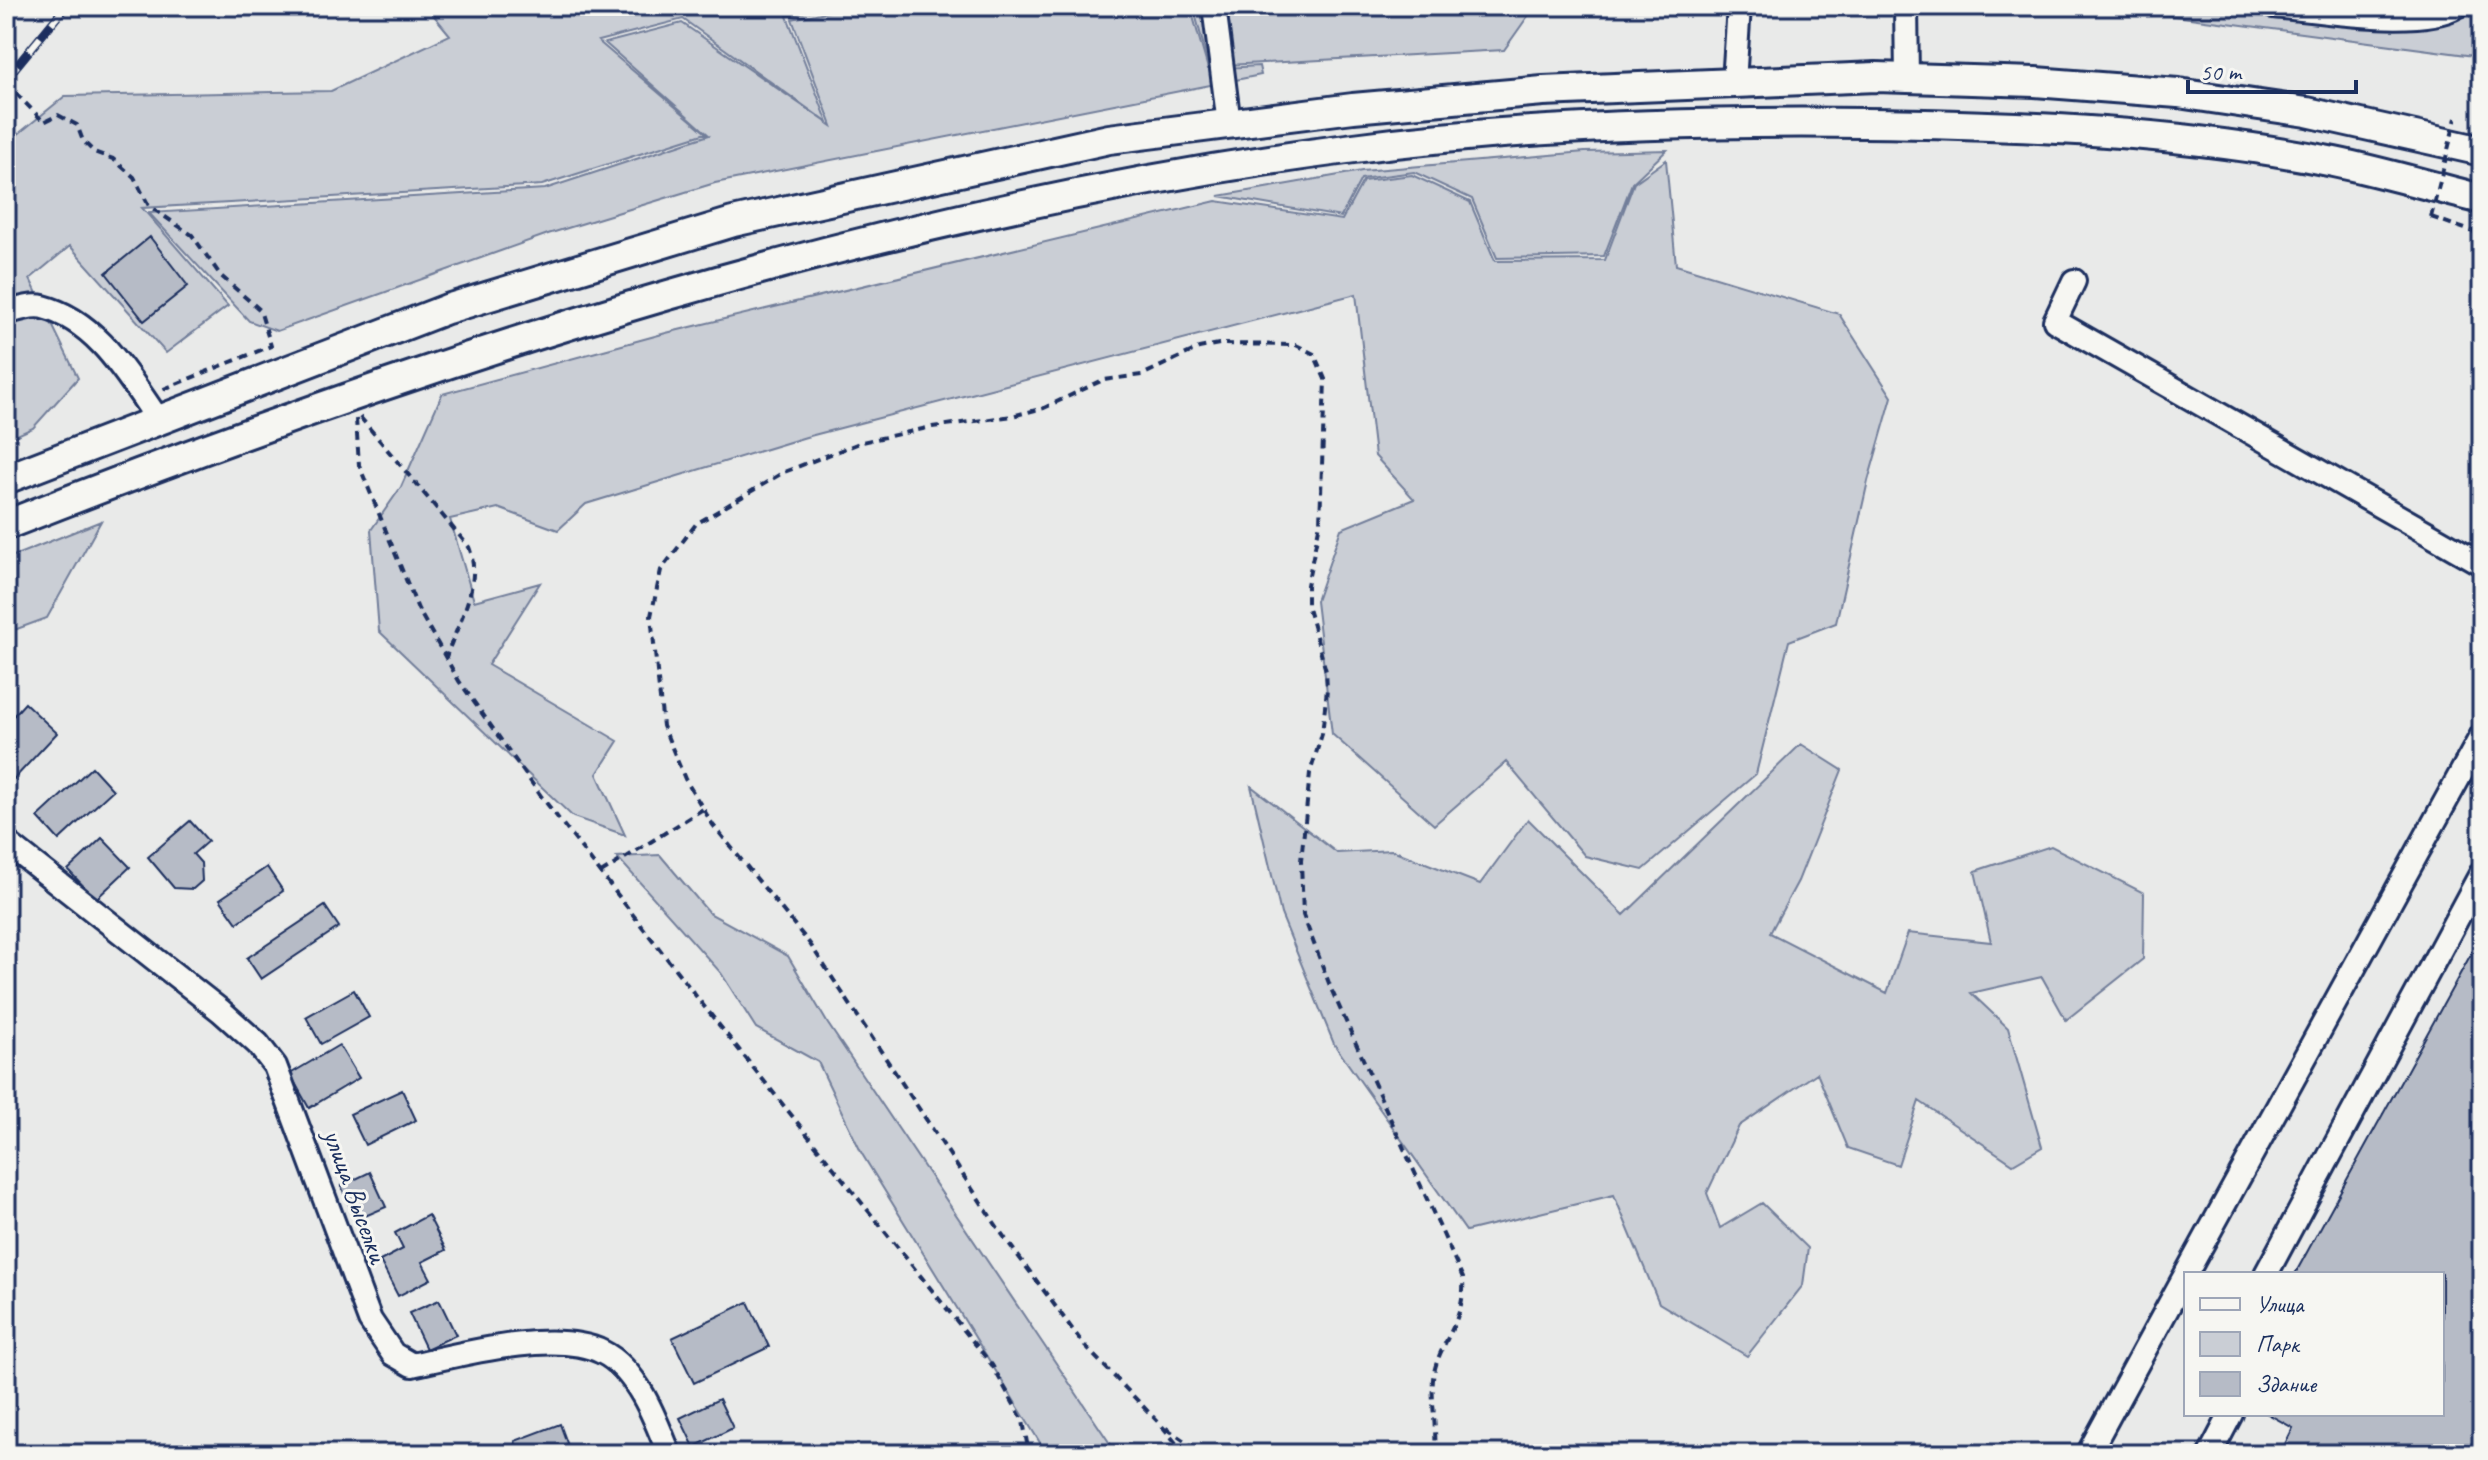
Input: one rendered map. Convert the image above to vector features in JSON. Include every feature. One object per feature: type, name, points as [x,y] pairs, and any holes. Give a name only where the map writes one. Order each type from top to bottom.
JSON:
[{"type":"main road","points":[[6,479],[149,408],[447,309],[733,222],[1109,139],[1543,91],[1907,77],[2035,82],[2178,93],[2307,112],[2482,151]]},
{"type":"main road","points":[[6,525],[352,395],[744,272],[1121,184],[1358,147],[1543,132],[1772,122],[2006,125],[2172,139],[2332,161],[2482,199]]},
{"type":"street","points":[[1734,82],[1739,6]]},
{"type":"street","points":[[1906,6],[1907,77]]},
{"type":"street","points":[[2273,6],[2398,17],[2448,11],[2457,6]]},
{"type":"street","points":[[1215,14],[1229,124]]},
{"type":"street","points":[[2074,281],[2055,321],[2482,564]]},
{"type":"street","points":[[6,313],[40,306],[72,320],[110,352],[149,408]]},
{"type":"street","points":[[2187,1272],[2479,748]]},
{"type":"street","name":"улица Выселки","points":[[6,842],[221,1011],[258,1044],[275,1066],[370,1320],[393,1354],[412,1365],[549,1343],[595,1350],[619,1365],[646,1402],[669,1454]]},
{"type":"street","points":[[2267,1272],[2482,872]]},
{"type":"street","points":[[2090,1450],[2184,1278]]},
{"type":"street","points":[[2210,1454],[2230,1416]]},
{"type":"path","points":[[6,83],[44,122],[58,115],[77,125],[83,141],[94,152],[113,159],[134,177],[149,206],[192,235],[221,276],[260,310],[271,346],[149,408]]},
{"type":"path","points":[[2456,118],[2431,217],[2482,235]]},
{"type":"path","points":[[1185,1454],[1084,1345],[1002,1234],[810,944],[703,809],[685,779],[663,726],[651,616],[661,570],[696,524],[784,472],[862,442],[1044,408],[1103,380],[1142,375],[1199,348],[1219,344],[1296,345],[1314,354],[1325,379],[1320,523],[1307,595],[1327,689],[1322,734],[1310,773],[1301,861],[1303,915],[1332,991],[1463,1278],[1464,1297],[1460,1314],[1433,1378],[1435,1454]]},
{"type":"path","points":[[446,657],[475,577],[475,562],[469,547],[356,412],[359,465],[418,609],[446,657],[541,796],[992,1365],[1023,1421],[1029,1454]]},
{"type":"path","points":[[601,873],[703,809]]},
{"type":"path","points":[[1162,1426],[1203,1454]]},
{"type":"path","points":[[1975,1454],[2090,1450]]},
{"type":"green space","points":[[426,6],[832,6],[787,16],[828,123],[683,19],[598,41],[706,133],[542,185],[142,208],[228,306],[166,353],[70,246],[30,279],[78,378],[33,428],[6,440],[6,144],[65,96],[331,91],[450,35]]},
{"type":"green space","points":[[854,6],[1190,6],[1208,69],[1259,66],[1261,75],[715,183],[548,234],[277,331],[249,321],[149,213],[545,189],[709,135],[605,43],[682,23],[832,126],[792,19]]},
{"type":"green space","points":[[1193,6],[1535,6],[1504,50],[1209,66]]},
{"type":"green space","points":[[2099,6],[2482,6],[2482,57]]},
{"type":"green space","points":[[1667,150],[1632,183],[1604,256],[1497,258],[1472,199],[1414,172],[1361,179],[1341,217],[1219,196],[1362,171],[1585,152]]},
{"type":"green space","points":[[1666,160],[1676,265],[1839,314],[1892,397],[1868,481],[1836,623],[1789,641],[1756,774],[1643,870],[1585,856],[1506,762],[1434,825],[1332,734],[1316,601],[1341,529],[1414,499],[1375,456],[1356,294],[806,437],[586,504],[558,530],[498,508],[450,519],[474,601],[540,583],[488,665],[618,741],[597,774],[625,835],[573,817],[379,631],[371,530],[401,487],[442,394],[666,333],[1216,201],[1342,220],[1363,181],[1412,175],[1470,202],[1495,261],[1605,260],[1634,183]]},
{"type":"green space","points":[[101,521],[47,618],[6,633],[6,559]]},
{"type":"green space","points":[[1801,744],[1842,770],[1798,881],[1770,933],[1887,993],[1908,933],[1991,942],[1975,871],[2051,846],[2144,893],[2143,959],[2066,1020],[2042,977],[1971,993],[2008,1028],[2042,1147],[2013,1164],[1919,1101],[1898,1165],[1848,1148],[1817,1073],[1739,1126],[1707,1193],[1720,1228],[1762,1203],[1808,1248],[1803,1285],[1747,1356],[1659,1303],[1614,1195],[1466,1231],[1334,1044],[1281,914],[1251,786],[1337,853],[1392,850],[1480,884],[1528,819],[1624,915]]},
{"type":"green space","points":[[660,855],[709,913],[788,956],[828,1024],[1117,1454],[1047,1454],[862,1154],[818,1062],[756,1028],[721,973],[617,857]]},
{"type":"building","points":[[150,237],[188,286],[144,321],[106,273]]},
{"type":"building","points":[[25,703],[57,733],[14,779],[6,771],[6,724]]},
{"type":"building","points":[[92,767],[113,790],[59,840],[38,817]]},
{"type":"building","points":[[190,821],[208,841],[193,854],[201,863],[202,881],[193,889],[174,888],[148,857]]},
{"type":"building","points":[[102,838],[130,867],[96,899],[68,870]]},
{"type":"building","points":[[267,867],[283,891],[237,923],[220,899]]},
{"type":"building","points":[[325,906],[339,927],[261,979],[247,958]]},
{"type":"building","points":[[2482,934],[2482,1454],[2280,1454],[2293,1428],[2272,1416],[2444,1416],[2444,1272],[2296,1272]]},
{"type":"building","points":[[354,990],[369,1017],[321,1044],[306,1017]]},
{"type":"building","points":[[339,1045],[359,1078],[309,1108],[290,1074]]},
{"type":"building","points":[[402,1090],[416,1120],[365,1145],[350,1114]]},
{"type":"building","points":[[370,1172],[386,1207],[356,1220],[341,1186]]},
{"type":"building","points":[[428,1215],[446,1250],[422,1262],[431,1279],[398,1296],[380,1261],[403,1249],[395,1233]]},
{"type":"building","points":[[439,1300],[456,1335],[426,1349],[409,1313]]},
{"type":"building","points":[[748,1302],[769,1347],[694,1383],[672,1338]]},
{"type":"building","points":[[719,1399],[733,1428],[694,1447],[680,1418]]},
{"type":"building","points":[[560,1424],[571,1454],[519,1454],[515,1441]]},
{"type":"railway","points":[[6,79],[66,6]]}]
